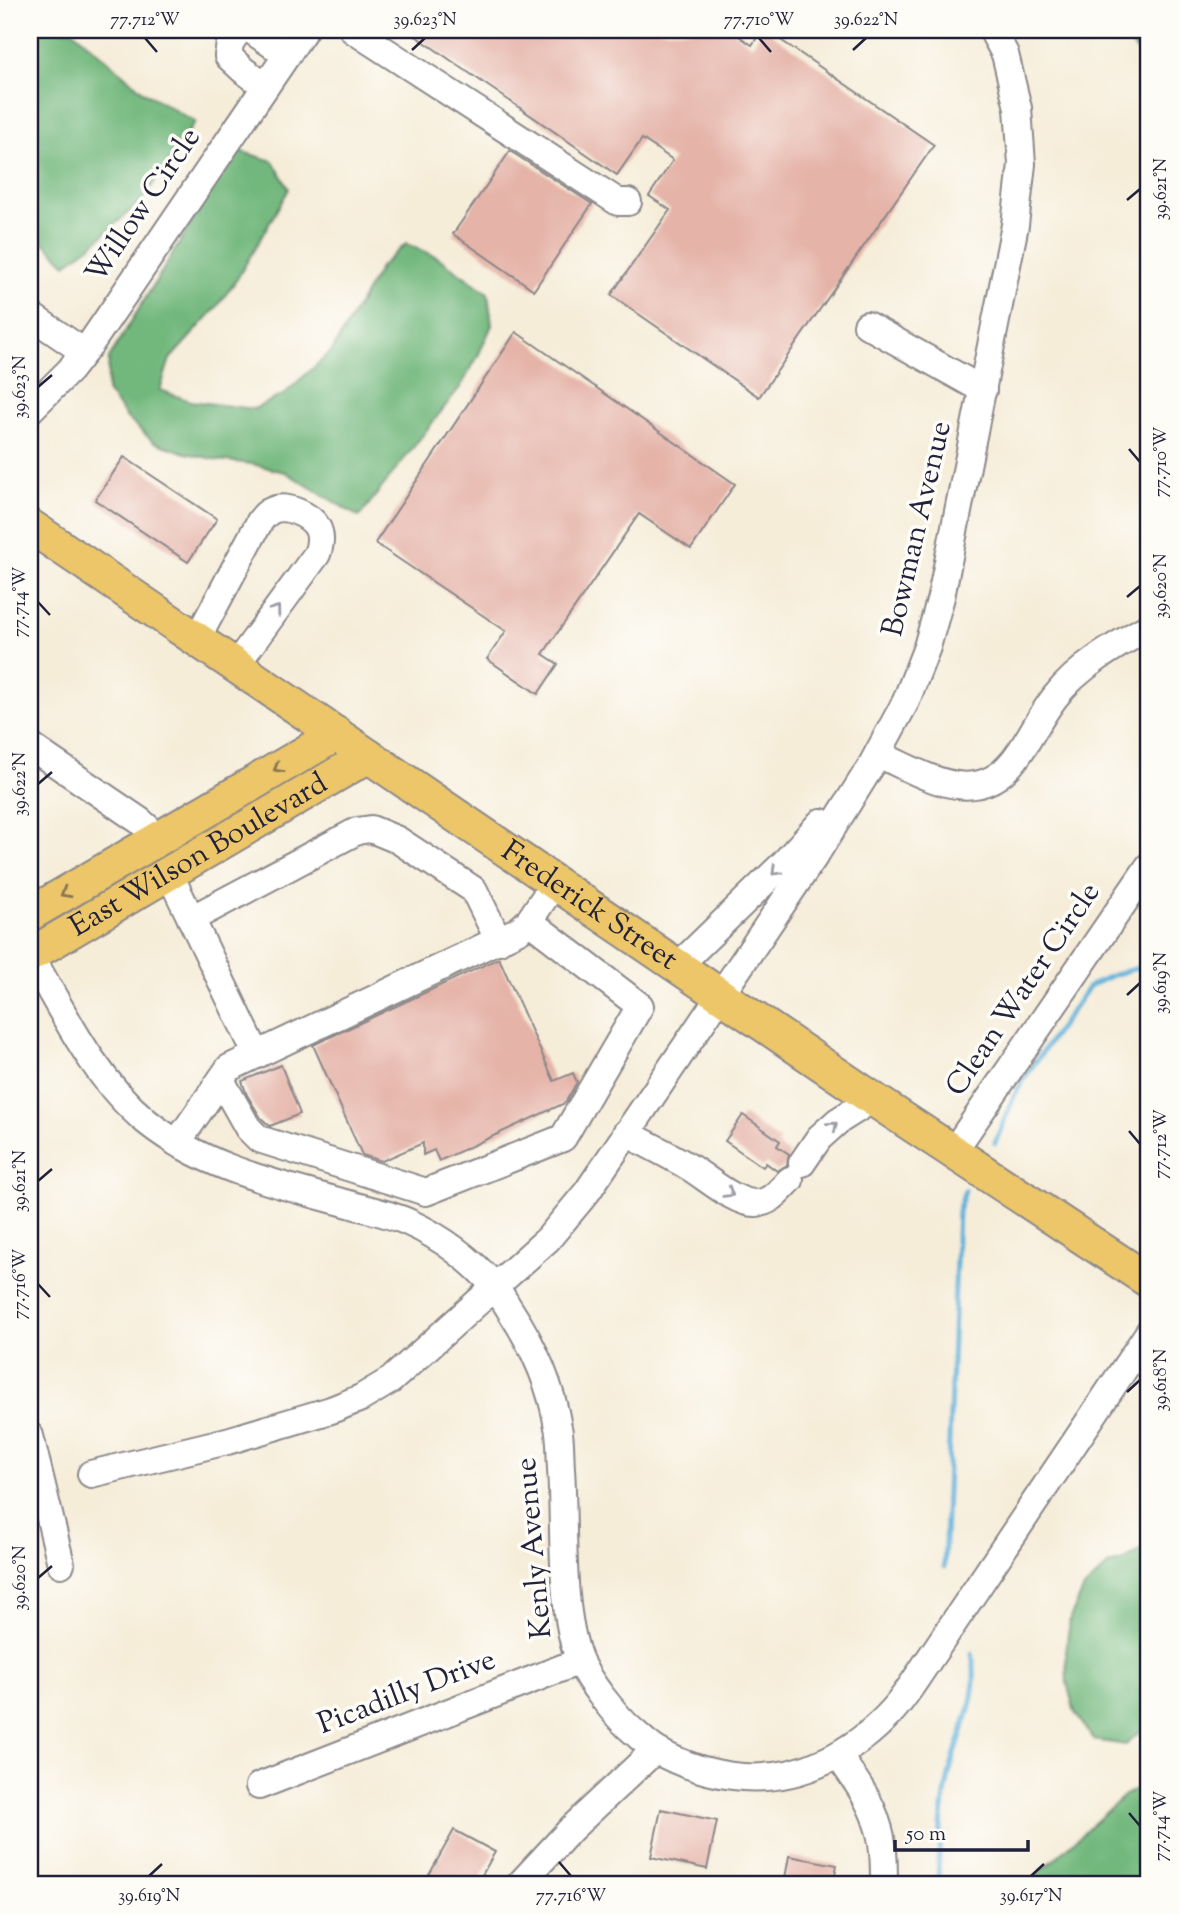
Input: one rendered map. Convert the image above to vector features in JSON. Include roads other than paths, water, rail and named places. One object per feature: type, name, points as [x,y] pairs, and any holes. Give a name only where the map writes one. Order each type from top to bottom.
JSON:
[{"type":"main road","name":"Frederick Street","points":[[30,526],[719,995],[1149,1282]]},
{"type":"main road","name":"East Wilson Boulevard","points":[[30,914],[337,734]]},
{"type":"main road","name":"East Wilson Boulevard","points":[[30,955],[368,756]]},
{"type":"main road","points":[[169,873],[165,862],[167,852],[238,811],[246,799],[247,787]]},
{"type":"street","points":[[239,30],[230,43],[228,56],[265,86]]},
{"type":"street","points":[[251,30],[287,55]]},
{"type":"street","name":"Willow Circle","points":[[30,410],[84,352],[304,30]]},
{"type":"street","points":[[353,30],[618,202],[628,202]]},
{"type":"street","name":"Bowman Avenue","points":[[91,1474],[228,1441],[331,1410],[361,1398],[391,1380],[565,1221],[816,854],[874,760],[906,701],[928,647],[941,597],[1015,225],[1022,164],[1018,108],[1005,54],[992,30]]},
{"type":"street","points":[[30,315],[84,352]]},
{"type":"street","points":[[867,325],[983,390]]},
{"type":"street","points":[[198,639],[260,521],[270,511],[280,508],[294,510],[306,517],[317,527],[321,543],[317,554],[236,665]]},
{"type":"street","points":[[678,965],[784,863],[874,760],[961,786],[986,783],[1003,774],[1056,695],[1086,666],[1149,627]]},
{"type":"street","points":[[30,746],[140,821],[155,840]]},
{"type":"street","points":[[191,919],[357,831],[371,830],[398,839],[474,890],[499,941]]},
{"type":"street","name":"Clean Water Circle","points":[[953,1152],[1149,866]]},
{"type":"street","points":[[169,873],[257,1055]]},
{"type":"street","points":[[177,1143],[229,1068],[519,930],[529,921],[555,882]]},
{"type":"street","points":[[220,1080],[248,1128],[259,1139],[426,1192],[563,1138],[639,1006],[529,921]]},
{"type":"street","name":"Kenly Avenue","points":[[30,955],[94,1064],[118,1095],[146,1122],[204,1158],[238,1172],[412,1224],[435,1236],[466,1259],[495,1287],[537,1358],[559,1429],[566,1595],[571,1629],[580,1661],[605,1701],[625,1725],[655,1750],[683,1763],[716,1773],[774,1777],[809,1770],[868,1735],[895,1709],[934,1654],[1149,1332]]},
{"type":"street","points":[[626,1133],[684,1164],[738,1199],[753,1204],[765,1202],[778,1194],[819,1138],[838,1121],[873,1099]]},
{"type":"street","points":[[412,1224],[426,1192]]},
{"type":"street","points":[[30,1436],[61,1564]]},
{"type":"street","name":"Picadilly Drive","points":[[259,1786],[580,1661]]},
{"type":"street","points":[[520,1884],[572,1828],[655,1750]]},
{"type":"street","points":[[838,1755],[878,1823],[884,1884]]},
{"type":"waterway","points":[[995,1143],[1024,1078],[1088,988],[1109,977],[1149,965]]},
{"type":"waterway","points":[[944,1567],[958,1211],[965,1190]]},
{"type":"waterway","points":[[938,1884],[945,1796],[972,1697],[972,1653]]}]
